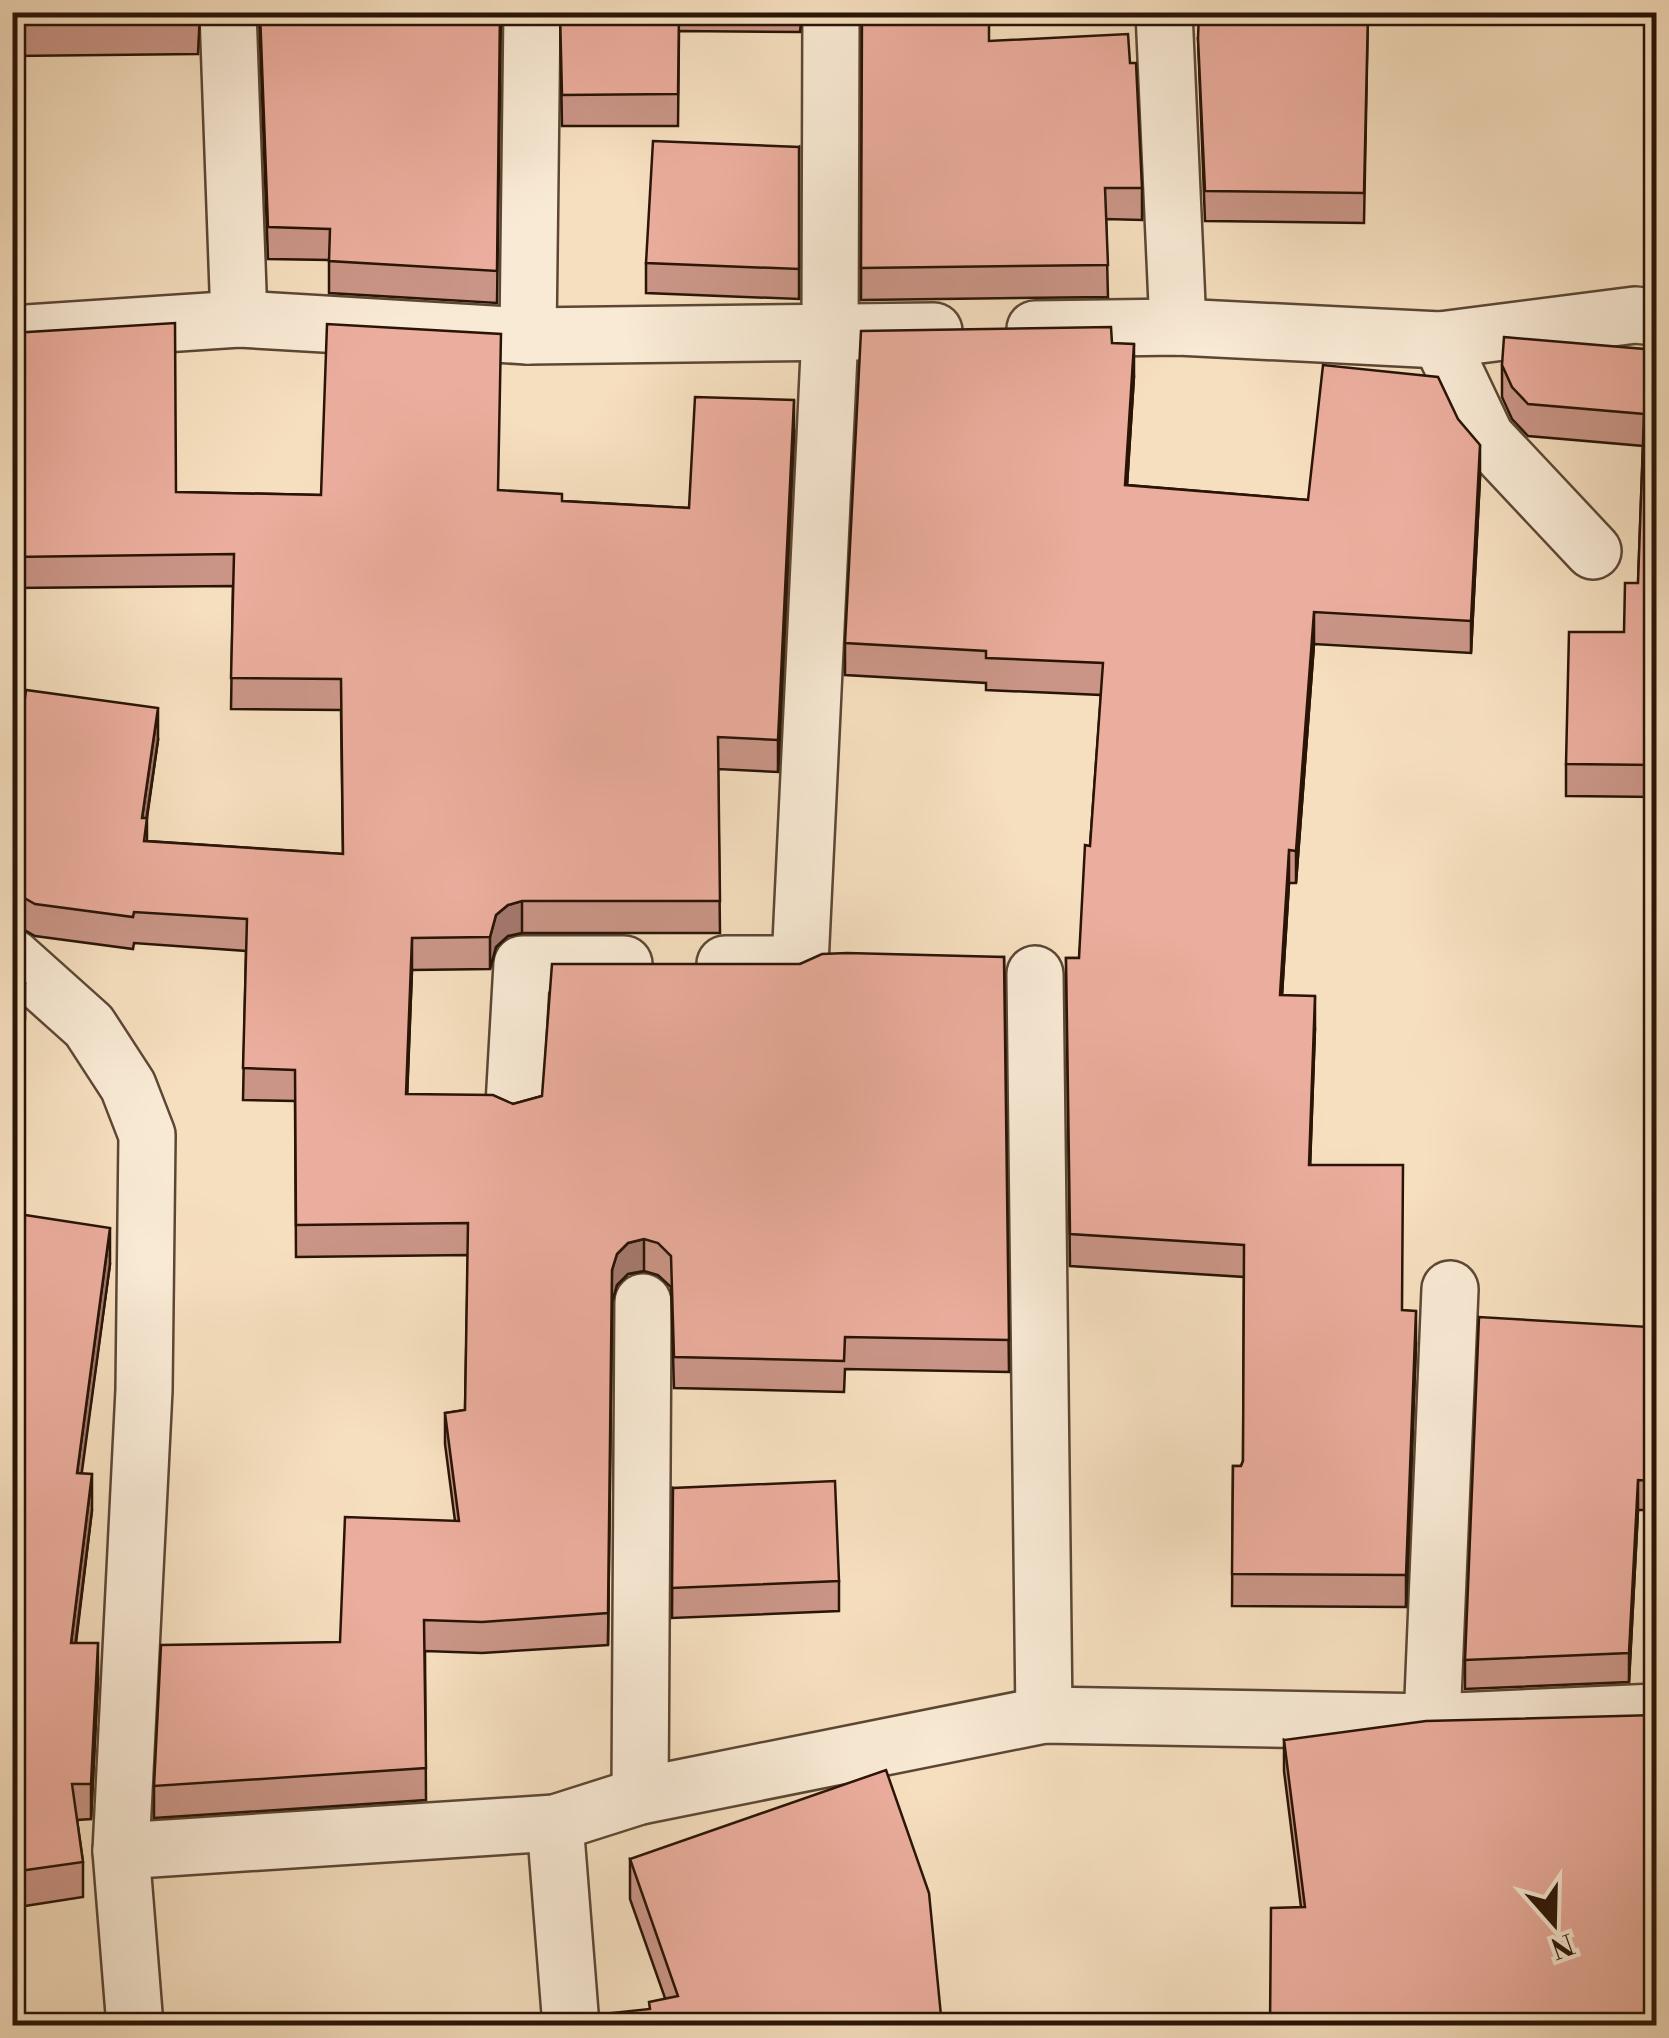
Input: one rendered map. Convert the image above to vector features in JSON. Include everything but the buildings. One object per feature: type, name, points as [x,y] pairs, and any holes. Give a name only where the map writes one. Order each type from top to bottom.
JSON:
[{"type":"street","points":[[228,12],[239,319]]},
{"type":"street","points":[[528,336],[532,12]]},
{"type":"street","points":[[514,1104],[522,964],[800,964],[830,333],[831,12]]},
{"type":"street","points":[[1164,12],[1178,327]]},
{"type":"street","points":[[12,334],[239,319],[528,336],[1178,327],[1440,340],[1635,316],[1656,317]]},
{"type":"street","points":[[1440,340],[1486,437],[1593,551]]},
{"type":"street","points":[[12,957],[89,1026],[128,1086],[147,1135],[148,1238],[121,1851],[135,2026]]},
{"type":"street","points":[[1035,974],[1044,1715]]},
{"type":"street","points":[[90,1229],[148,1238]]},
{"type":"street","points":[[1432,1722],[1450,1289]]},
{"type":"street","points":[[640,1796],[642,1302]]},
{"type":"street","points":[[121,1851],[554,1823],[640,1796],[1044,1715],[1432,1722],[1656,1712]]},
{"type":"street","points":[[554,1823],[570,2026]]}]
